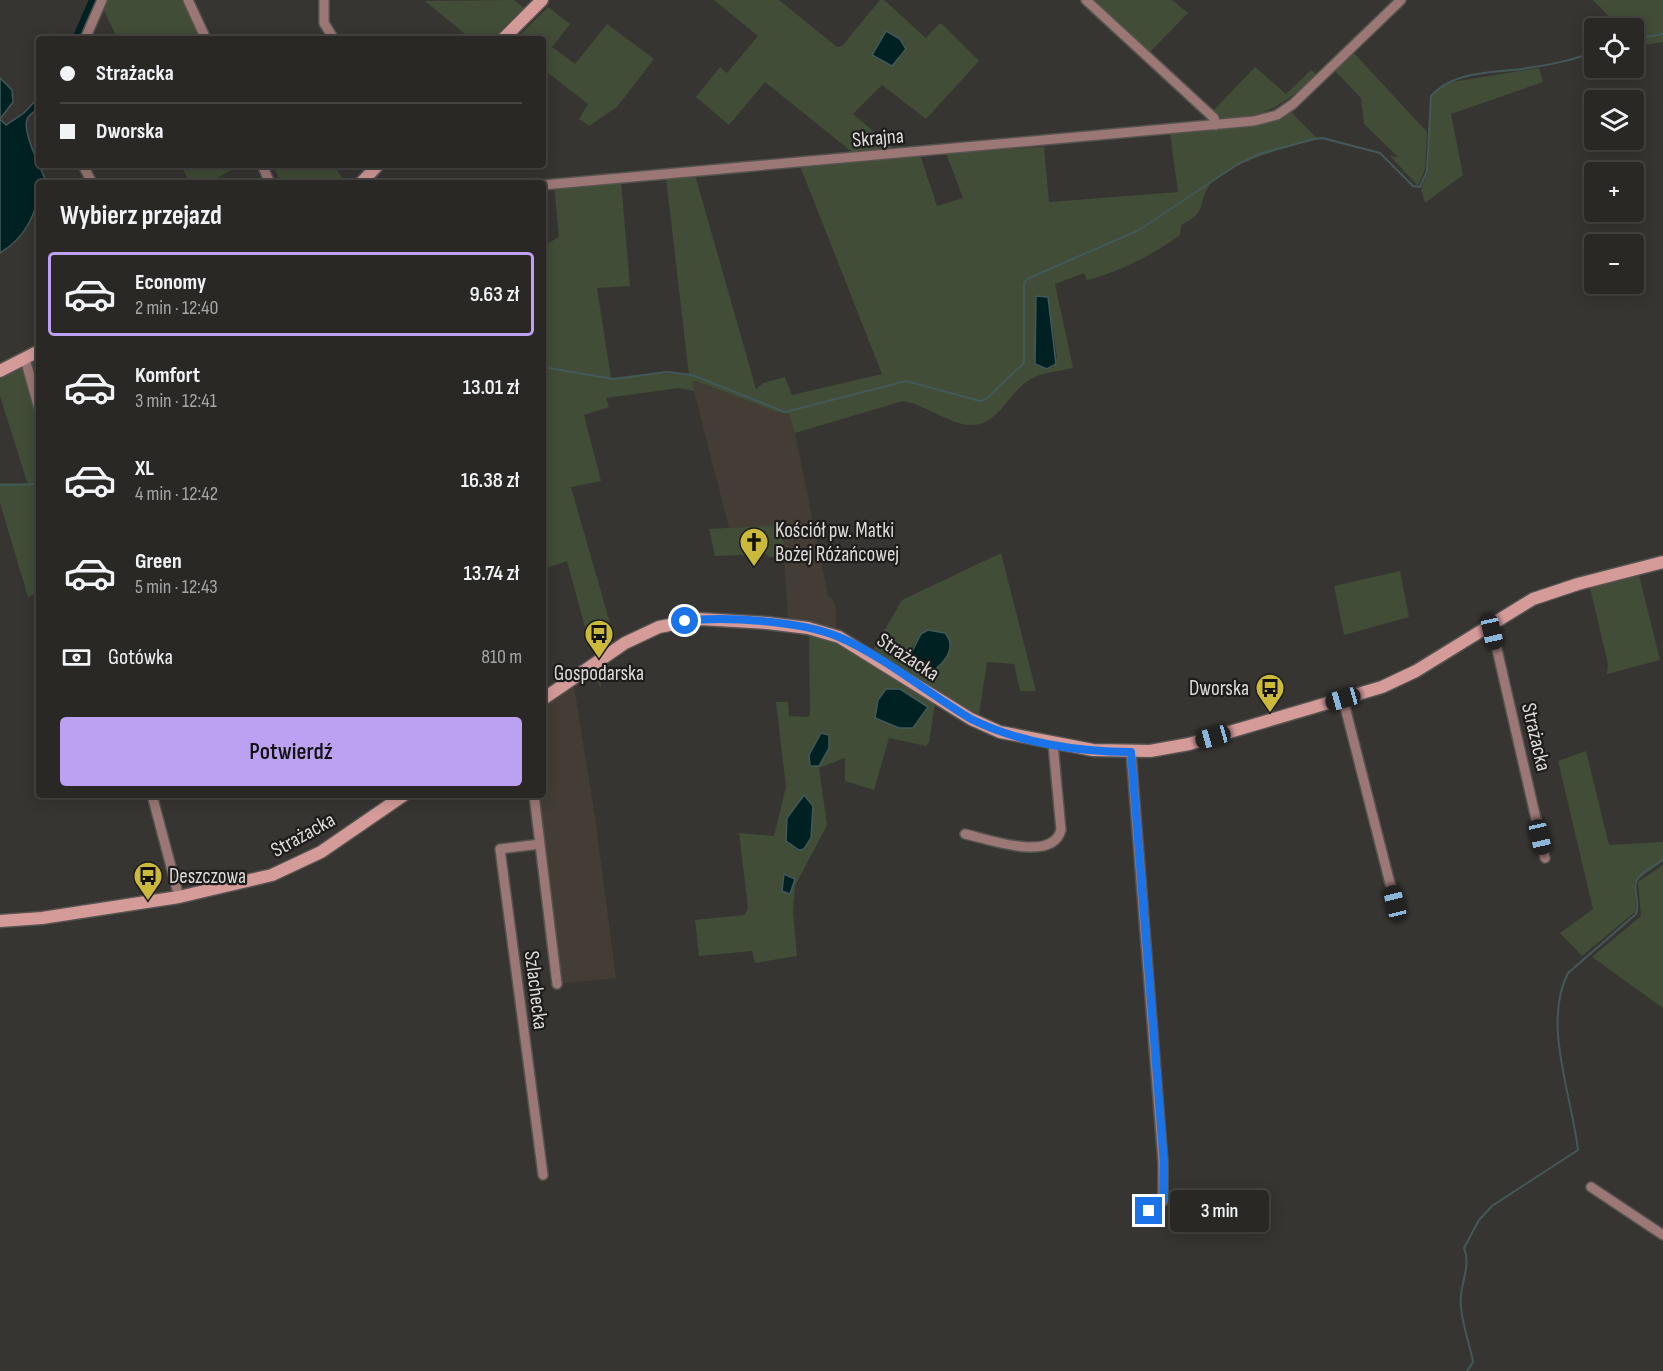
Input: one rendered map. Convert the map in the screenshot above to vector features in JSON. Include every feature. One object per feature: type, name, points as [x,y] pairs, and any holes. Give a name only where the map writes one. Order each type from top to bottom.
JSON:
[{"type":"street","points":[[86,36],[102,0]]},
{"type":"street","points":[[188,0],[205,36]]},
{"type":"street","points":[[324,0],[324,22],[332,36]]},
{"type":"street","points":[[506,36],[542,0]]},
{"type":"street","points":[[1086,0],[1214,118],[1216,125]]},
{"type":"street","name":"Skrajna","points":[[546,185],[1254,121],[1277,116],[1293,104],[1400,2]]},
{"type":"street","points":[[364,180],[375,168]]},
{"type":"street","points":[[0,371],[36,353]]},
{"type":"street","points":[[25,359],[36,398]]},
{"type":"street","name":"Strażacka","points":[[546,697],[625,643],[659,627],[700,619],[767,623],[808,628],[839,638],[971,719],[1010,735],[1093,750],[1131,752],[1182,746],[1343,699],[1406,676],[1489,625],[1547,593],[1663,562]]},
{"type":"street","name":"Strażacka","points":[[1489,625],[1545,858]]},
{"type":"street","points":[[1343,699],[1395,903]]},
{"type":"street","points":[[964,834],[1029,847],[1046,847],[1055,842],[1061,830],[1053,744]]},
{"type":"street","points":[[1131,752],[1164,1163],[1163,1201],[1149,1211]]},
{"type":"street","points":[[153,798],[179,897]]},
{"type":"street","name":"Strażacka","points":[[0,921],[42,918],[179,897],[261,878],[294,866],[321,852],[400,798]]},
{"type":"street","points":[[534,798],[557,984]]},
{"type":"street","name":"Szlachecka","points":[[540,844],[500,849],[543,1175]]},
{"type":"street","points":[[1591,1187],[1663,1235]]},
{"type":"shaded area","points":[[696,381],[776,412],[789,414],[795,433],[828,596],[833,599],[836,609],[836,629],[788,619],[782,525],[729,528],[694,391],[693,382]]},
{"type":"shaded area","points":[[574,686],[595,817],[616,978],[557,984],[530,798],[546,798],[546,705]]},
{"type":"green space","points":[[104,0],[183,0],[199,36],[116,36],[101,5]]},
{"type":"green space","points":[[514,0],[524,8],[495,36],[467,36],[425,1]]},
{"type":"green space","points":[[714,0],[779,0],[837,47],[842,46],[880,0],[884,0],[926,38],[939,24],[942,24],[979,61],[926,119],[882,85],[853,114],[897,151],[920,155],[937,206],[963,198],[946,153],[1044,147],[1049,202],[1178,192],[1170,133],[1174,128],[1258,121],[1286,107],[1318,139],[1259,156],[1217,178],[1205,193],[1199,212],[1181,225],[1180,235],[1149,255],[1116,271],[1092,279],[1087,280],[1084,273],[1055,284],[1073,368],[1033,378],[1017,390],[996,414],[979,424],[960,424],[903,401],[795,433],[789,414],[776,412],[696,381],[693,382],[694,391],[679,388],[606,398],[609,407],[584,415],[601,481],[571,487],[610,623],[586,631],[567,561],[546,568],[546,244],[559,237],[554,186],[621,181],[630,286],[597,288],[611,378],[660,374],[689,375],[666,178],[695,175],[756,389],[763,383],[785,377],[792,395],[882,374],[800,166],[855,160],[852,152],[765,82],[729,125],[696,97],[720,67],[727,73],[758,36]],"holes":[[[890,32],[905,44],[904,53],[892,66],[879,60],[873,51]],[[1035,298],[1048,298],[1057,357],[1053,368],[1036,366]]]},
{"type":"green space","points":[[1092,0],[1172,0],[1188,13],[1150,52]]},
{"type":"green space","points":[[1593,0],[1663,0],[1663,42],[1644,45],[1644,18],[1610,18]]},
{"type":"green space","points":[[548,7],[570,24],[552,47],[575,64],[607,24],[654,59],[617,107],[589,126],[579,119],[588,104],[546,71],[546,36],[519,36]]},
{"type":"green space","points":[[1352,51],[1427,132],[1425,169],[1418,186],[1390,156],[1398,157],[1364,124],[1361,98],[1333,69]]},
{"type":"green space","points":[[1255,67],[1286,94],[1311,70],[1317,75],[1275,107],[1253,116],[1224,121],[1214,110]]},
{"type":"green space","points":[[1539,68],[1543,82],[1451,114],[1463,175],[1425,203],[1421,190],[1428,171],[1431,97],[1446,83]]},
{"type":"green space","points":[[182,168],[235,168],[213,180],[188,180]]},
{"type":"green space","points":[[274,168],[336,168],[343,180],[280,180]]},
{"type":"green space","points":[[36,361],[36,593],[28,597],[0,503],[0,483],[28,485],[0,396],[0,379]]},
{"type":"green space","points":[[782,525],[785,556],[769,557],[765,554],[715,556],[709,529]]},
{"type":"green space","points":[[1001,553],[1036,691],[1020,691],[1014,664],[987,662],[979,715],[976,715],[873,650],[902,600]],"holes":[[[928,630],[951,648],[941,664],[925,675],[915,673],[906,666],[913,646]]]},
{"type":"green space","points":[[1400,571],[1409,617],[1344,635],[1334,586]]},
{"type":"green space","points":[[1639,575],[1660,660],[1607,674],[1608,664],[1590,588]]},
{"type":"green space","points":[[809,634],[835,642],[935,704],[929,742],[926,746],[889,738],[874,790],[845,781],[845,758],[819,768],[827,825],[795,886],[793,912],[797,956],[755,963],[752,951],[699,956],[695,920],[745,915],[748,907],[739,833],[774,836],[786,787],[776,702],[788,702],[789,716],[808,717],[810,715]],"holes":[[[886,689],[904,693],[919,702],[875,718],[878,700]],[[829,748],[819,766],[811,766],[809,755]]]},
{"type":"green space","points":[[614,657],[606,664],[608,680],[600,679],[601,688],[593,673]]},
{"type":"green space","points":[[1586,751],[1609,845],[1663,842],[1663,861],[1634,882],[1636,911],[1582,956],[1560,933],[1593,909],[1558,761]]},
{"type":"green space","points":[[1663,865],[1663,1008],[1592,957],[1641,916],[1638,882]]},
{"type":"water","points":[[886,31],[900,39],[906,49],[892,66],[872,55]]},
{"type":"water","points":[[0,78],[12,90],[13,102],[0,119]]},
{"type":"water","points":[[36,100],[36,110],[28,117],[26,123],[36,159],[36,168],[40,168],[45,180],[36,180],[36,204],[29,223],[17,240],[0,253],[0,119],[6,125],[24,113]]},
{"type":"water","points":[[1036,296],[1048,297],[1056,364],[1047,369],[1035,364]]},
{"type":"water","points":[[928,630],[945,633],[950,645],[942,663],[925,675],[915,673],[906,663],[921,634]]},
{"type":"water","points":[[886,689],[900,689],[928,707],[913,728],[899,728],[875,718],[878,700]]},
{"type":"water","points":[[821,733],[829,735],[829,748],[819,766],[810,766],[809,755]]},
{"type":"water","points":[[804,795],[813,806],[811,838],[804,849],[799,850],[786,841],[787,818]]},
{"type":"water","points":[[784,874],[795,879],[790,894],[782,891]]},
{"type":"waterway","points":[[77,36],[93,0]]},
{"type":"waterway","points":[[1644,37],[1663,34]]},
{"type":"waterway","points":[[546,368],[613,379],[667,372],[692,375],[785,412],[906,381],[980,401],[986,399],[1024,363],[1024,283],[1027,279],[1139,230],[1238,164],[1259,154],[1314,139],[1322,138],[1380,153],[1413,186],[1420,187],[1427,171],[1431,96],[1440,88],[1450,82],[1473,75],[1522,69],[1584,56]]},
{"type":"waterway","points":[[0,485],[36,484]]},
{"type":"waterway","points":[[1467,1371],[1473,1362],[1461,1307],[1461,1292],[1466,1270],[1464,1248],[1479,1220],[1492,1206],[1578,1150],[1558,1037],[1561,993],[1568,973],[1636,914],[1636,881],[1644,872],[1663,860]]},
{"type":"place","name":"Kościół pw. Matki Bożej Różańcowej","points":[[754,568]]},
{"type":"place","name":"Gospodarska","points":[[599,660]]},
{"type":"place","name":"Dworska","points":[[1270,714]]},
{"type":"place","name":"Deszczowa","points":[[148,902]]},
{"type":"route","points":[[685,621],[708,619],[767,623],[824,632],[849,642],[971,719],[993,729],[1028,739],[1093,750],[1131,752],[1164,1163],[1163,1201],[1149,1211]]}]
